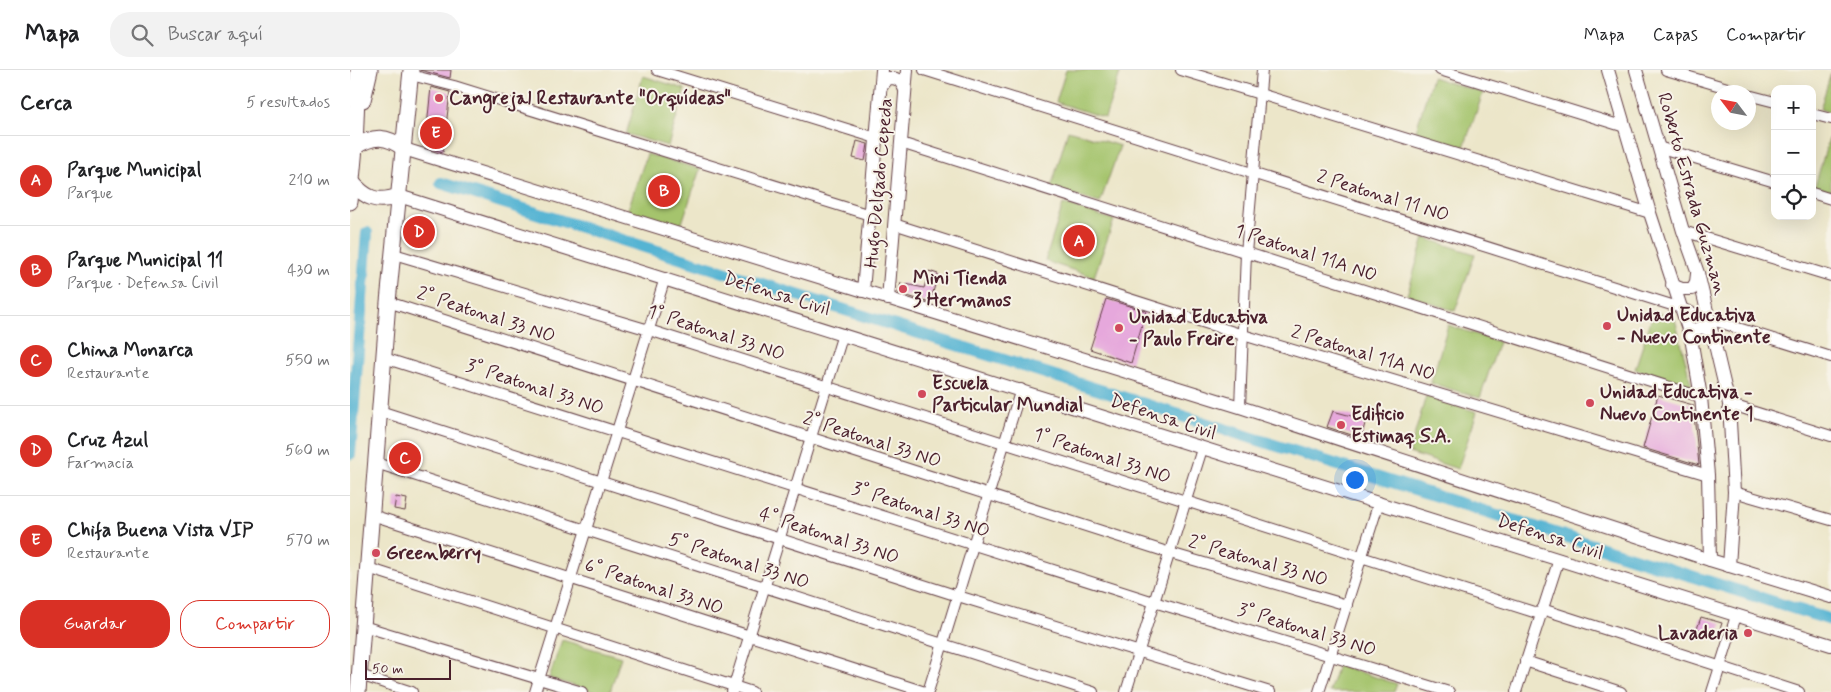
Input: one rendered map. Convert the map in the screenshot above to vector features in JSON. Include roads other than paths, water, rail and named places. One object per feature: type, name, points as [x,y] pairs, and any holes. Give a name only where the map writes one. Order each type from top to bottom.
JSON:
[{"type":"main road","points":[[356,128],[358,70]]},
{"type":"main road","points":[[370,70],[353,146],[354,191],[369,198],[395,195]]},
{"type":"main road","points":[[358,692],[388,302],[394,254],[395,195],[403,154],[411,72]]},
{"type":"main road","points":[[353,146],[366,139],[382,137],[397,143],[403,154]]},
{"type":"street","points":[[657,70],[876,138]]},
{"type":"street","name":"Hugo Delgado Cepeda","points":[[863,291],[882,70]]},
{"type":"street","name":"Hugo Delgado Cepeda","points":[[888,299],[907,70]]},
{"type":"street","name":"2 Peatonal 11 NO","points":[[924,70],[1831,357]]},
{"type":"street","points":[[1181,70],[1650,213]]},
{"type":"street","points":[[1240,407],[1246,252],[1262,70]]},
{"type":"street","points":[[1440,70],[1625,127]]},
{"type":"street","points":[[1608,70],[1672,285],[1691,338],[1702,397],[1708,474],[1710,560]]},
{"type":"street","name":"Roberto Estrada Guzman","points":[[1636,70],[1683,232],[1698,274],[1729,404],[1734,492],[1729,566]]},
{"type":"street","points":[[1666,70],[1717,85]]},
{"type":"street","points":[[411,72],[870,215]]},
{"type":"street","points":[[881,86],[888,78],[893,78],[902,82],[905,90]]},
{"type":"street","points":[[1756,97],[1771,101]]},
{"type":"street","points":[[1816,115],[1831,119]]},
{"type":"street","name":"1 Peatonal 11A NO","points":[[901,143],[1702,397]]},
{"type":"street","points":[[1658,147],[1771,181]]},
{"type":"street","name":"Defensa Civil","points":[[403,154],[863,291],[1240,407],[1710,560],[1831,597]]},
{"type":"street","points":[[1816,194],[1831,199]]},
{"type":"street","name":"Defensa Civil","points":[[395,195],[1021,389],[1202,449],[1379,502],[1831,645]]},
{"type":"street","name":"2 Peatonal 11A NO","points":[[894,224],[1243,335],[1708,474]]},
{"type":"street","points":[[1683,232],[1831,276]]},
{"type":"street","name":"1° Peatonal 33 NO","points":[[394,254],[649,330],[1186,502],[1721,666],[1799,692]]},
{"type":"street","points":[[1672,285],[1682,289],[1692,289],[1698,274]]},
{"type":"street","points":[[535,692],[665,278]]},
{"type":"street","name":"2° Peatonal 33 NO","points":[[388,302],[989,496],[1170,553],[1347,605]]},
{"type":"street","points":[[1691,338],[1693,330],[1699,327],[1706,328],[1712,332]]},
{"type":"street","points":[[733,689],[843,334]]},
{"type":"street","name":"3° Peatonal 33 NO","points":[[384,358],[1154,602],[1449,692]]},
{"type":"street","points":[[926,692],[958,596],[1021,389]]},
{"type":"street","points":[[1729,404],[1831,436]]},
{"type":"street","name":"4° Peatonal 33 NO","points":[[380,411],[1138,653],[1270,692]]},
{"type":"street","points":[[1126,692],[1202,449]]},
{"type":"street","name":"5° Peatonal 33 NO","points":[[376,462],[1093,692]]},
{"type":"street","points":[[1734,492],[1831,520]]},
{"type":"street","points":[[1320,692],[1379,502]]},
{"type":"street","name":"6° Peatonal 33 NO","points":[[372,515],[926,692]]},
{"type":"street","points":[[1516,692],[1559,559]]},
{"type":"street","points":[[368,568],[555,628],[733,689],[752,692]]},
{"type":"street","points":[[1712,692],[1736,616]]},
{"type":"street","points":[[363,626],[582,692]]},
{"type":"street","points":[[1525,661],[1621,692]]},
{"type":"street","points":[[360,675],[412,692]]},
{"type":"waterway","points":[[441,183],[1831,620]]},
{"type":"waterway","points":[[350,454],[367,233]]},
{"type":"place","name":"Cangrejal Restaurante \"Orquídeas\"","points":[[439,98]]},
{"type":"place","name":"Chifa Buena Vista VIP","points":[[436,133]]},
{"type":"place","name":"Parque Municipal 11","points":[[664,191]]},
{"type":"place","name":"Cruz Azul","points":[[419,232]]},
{"type":"place","name":"Parque Municipal","points":[[1079,241]]},
{"type":"place","name":"Mini Tienda 3 Hermanos","points":[[903,289]]},
{"type":"place","name":"Unidad Educativa - Nuevo Continente","points":[[1607,326]]},
{"type":"place","name":"Unidad Educativa - Paulo Freire","points":[[1119,328]]},
{"type":"place","name":"Escuela Particular Mundial","points":[[922,394]]},
{"type":"place","name":"Unidad Educativa - Nuevo Continente 1","points":[[1590,403]]},
{"type":"place","name":"Edificio Estimaq S.A.","points":[[1341,425]]},
{"type":"place","name":"China Monarca","points":[[405,458]]},
{"type":"place","name":"Greenberry","points":[[376,553]]},
{"type":"place","name":"Lavaderia","points":[[1748,633]]}]
